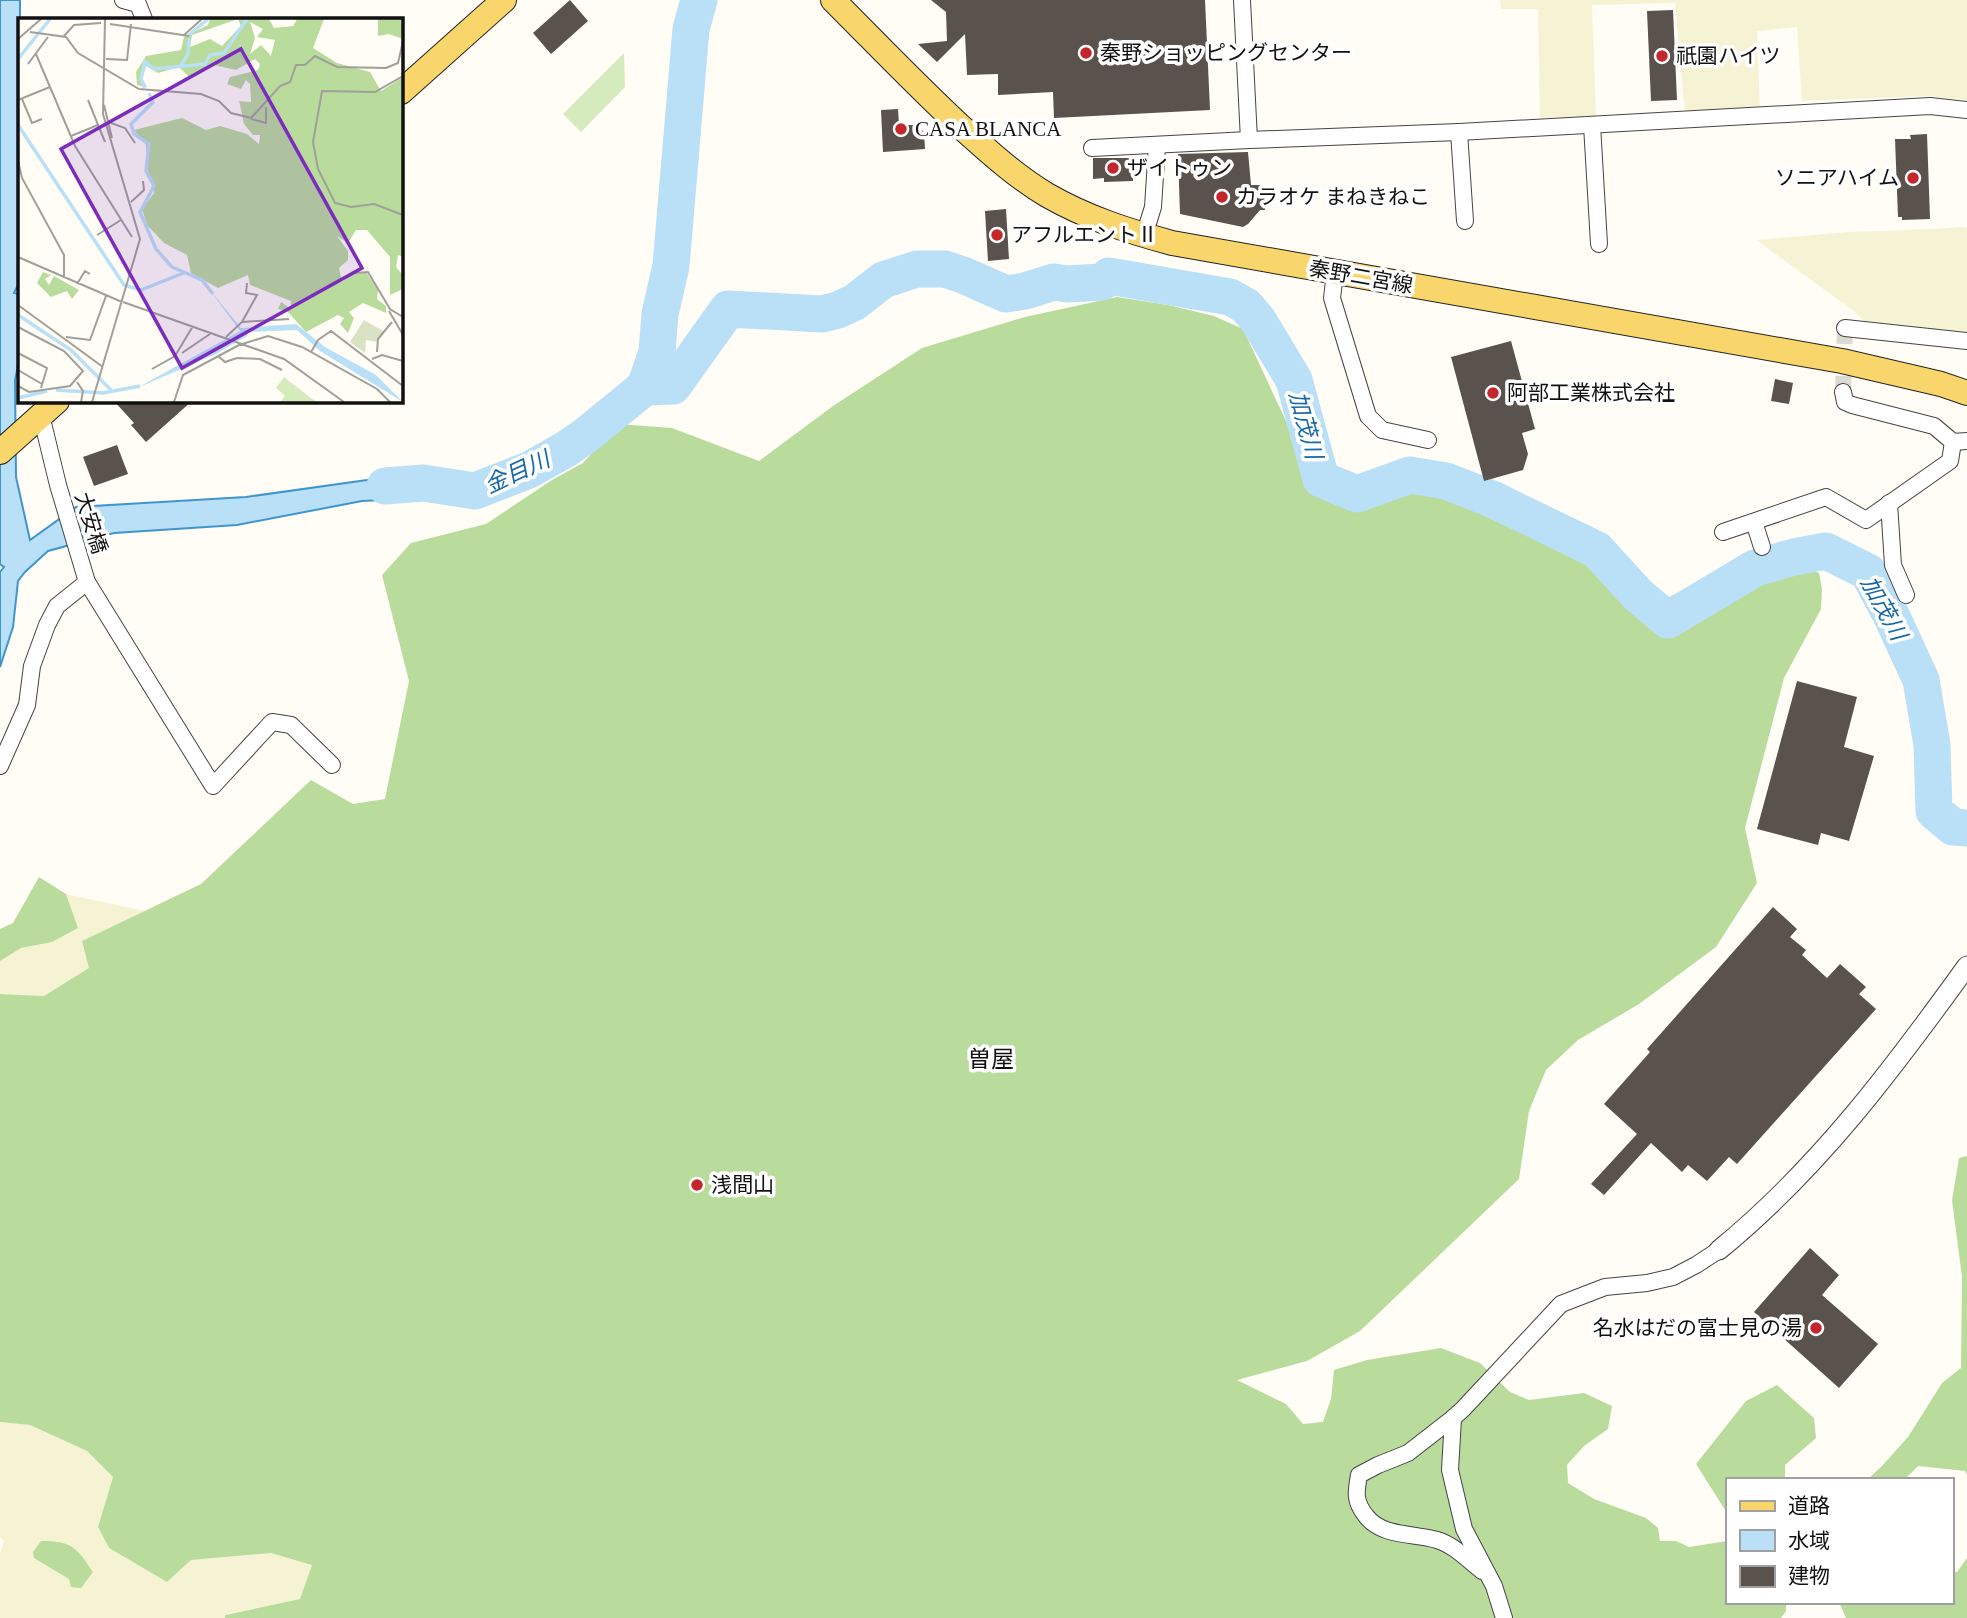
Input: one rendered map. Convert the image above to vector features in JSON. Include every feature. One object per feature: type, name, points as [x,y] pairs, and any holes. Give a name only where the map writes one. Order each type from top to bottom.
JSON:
[{"type":"main road","points":[[402,91],[504,0]]},
{"type":"main road","name":"秦野二宮線","points":[[833,0],[934,102],[985,149],[1021,178],[1078,211],[1110,225],[1172,243],[1842,361],[1941,384],[1967,393]]},
{"type":"main road","points":[[0,452],[42,414]]},
{"type":"street","points":[[123,0],[138,4],[144,18]]},
{"type":"street","points":[[1242,0],[1249,140]]},
{"type":"street","points":[[1092,148],[1459,132],[1930,106],[1967,110]]},
{"type":"street","points":[[1592,125],[1599,244]]},
{"type":"street","points":[[1459,132],[1465,221]]},
{"type":"street","points":[[1144,236],[1153,207],[1157,145]]},
{"type":"street","points":[[1335,273],[1332,298],[1368,416],[1382,430],[1428,440]]},
{"type":"street","points":[[1845,328],[1967,341]]},
{"type":"street","points":[[1723,532],[1826,497],[1866,520],[1950,461],[1960,442],[1934,426],[1865,410],[1845,402],[1843,392]]},
{"type":"street","name":"大安橋","points":[[42,414],[58,485],[86,578],[213,786],[272,722],[290,725],[332,765]]},
{"type":"street","points":[[1889,503],[1893,565],[1906,595]]},
{"type":"street","points":[[1754,522],[1762,547]]},
{"type":"street","points":[[0,766],[27,705],[32,666],[47,625],[57,606],[86,578]]},
{"type":"street","points":[[1487,1574],[1452,1546],[1437,1540],[1388,1531],[1372,1524],[1359,1507],[1356,1492],[1359,1475],[1408,1453],[1453,1418],[1561,1304],[1605,1287],[1647,1283],[1673,1277],[1719,1250],[1791,1186],[1861,1108],[1967,966]]},
{"type":"street","points":[[1453,1418],[1450,1470],[1464,1529],[1494,1586],[1504,1618]]},
{"type":"shaded area","points":[[1500,0],[1967,0],[1967,100],[1926,96],[1802,101],[1797,27],[1757,31],[1760,109],[1685,115],[1675,3],[1592,5],[1596,116],[1540,118],[1538,9],[1501,9]]},
{"type":"shaded area","points":[[1967,228],[1967,338],[1867,324],[1854,311],[1756,240],[1848,232]]},
{"type":"shaded area","points":[[66,894],[145,911],[82,941],[90,968],[44,996],[0,994],[0,961],[21,948],[52,942],[77,928]]},
{"type":"shaded area","points":[[0,1422],[30,1425],[87,1451],[113,1477],[98,1527],[109,1548],[167,1582],[191,1560],[271,1553],[313,1564],[300,1599],[226,1614],[225,1618],[0,1618],[0,1554],[4,1541],[0,1537]]},
{"type":"green space","points":[[624,53],[625,87],[581,132],[563,114]]},
{"type":"green space","points":[[1117,297],[1214,316],[1243,329],[1308,468],[1377,498],[1440,488],[1666,599],[1722,574],[1769,560],[1798,564],[1819,573],[1822,589],[1821,609],[1784,678],[1745,828],[1757,883],[1716,947],[1639,1004],[1578,1040],[1546,1070],[1529,1111],[1519,1179],[1360,1331],[1307,1361],[1237,1380],[1286,1404],[1303,1424],[1323,1422],[1331,1399],[1334,1370],[1367,1360],[1441,1348],[1480,1363],[1510,1392],[1529,1400],[1584,1393],[1612,1406],[1608,1429],[1584,1446],[1567,1465],[1568,1483],[1594,1499],[1646,1518],[1658,1528],[1660,1541],[1676,1541],[1689,1547],[1726,1541],[1726,1604],[1786,1604],[1786,1611],[1781,1618],[225,1618],[225,1615],[300,1599],[312,1565],[271,1553],[191,1560],[167,1582],[109,1548],[98,1527],[113,1477],[87,1451],[30,1425],[0,1422],[0,994],[44,996],[89,968],[82,941],[201,884],[311,780],[353,804],[385,799],[409,681],[382,575],[411,543],[486,524],[552,480],[583,463],[618,424],[672,428],[759,461],[833,406],[922,348],[1025,317]]},
{"type":"green space","points":[[39,877],[66,894],[78,928],[52,942],[21,948],[0,961],[0,929],[13,923]]},
{"type":"green space","points":[[1967,1156],[1967,1475],[1965,1471],[1918,1466],[1906,1478],[1869,1478],[1908,1437],[1942,1383],[1961,1368],[1962,1277],[1952,1200],[1959,1158]]},
{"type":"green space","points":[[1777,1385],[1814,1418],[1816,1438],[1785,1465],[1785,1478],[1726,1478],[1726,1511],[1696,1464],[1746,1401]]},
{"type":"green space","points":[[41,1541],[60,1542],[77,1551],[93,1572],[81,1588],[71,1587],[69,1579],[34,1558],[33,1552]]},
{"type":"green space","points":[[1967,1558],[1967,1618],[1846,1618],[1840,1604],[1953,1604],[1953,1571],[1957,1572]]},
{"type":"water","points":[[0,0],[20,0],[18,285],[14,293],[18,294],[16,477],[30,540],[76,507],[246,497],[421,470],[440,482],[383,500],[362,501],[237,525],[114,533],[48,551],[18,581],[13,627],[0,667],[0,572],[4,567],[0,564]]},
{"type":"building","points":[[570,0],[588,21],[551,54],[533,33]]},
{"type":"building","name":"秦野ショッピングセンター","points":[[931,0],[1205,0],[1210,110],[1054,118],[1053,92],[998,95],[998,74],[967,75],[965,34],[937,62],[918,44],[947,41],[946,12]]},
{"type":"building","name":"祇園ハイツ","points":[[1673,10],[1677,100],[1651,101],[1647,11]]},
{"type":"building","name":"CASA BLANCA","points":[[898,109],[899,125],[916,125],[924,132],[925,149],[883,152],[881,110]]},
{"type":"building","name":"ソニアハイム","points":[[1927,134],[1930,219],[1902,220],[1902,217],[1898,217],[1895,139],[1911,139],[1910,135]]},
{"type":"building","name":"カラオケ まねきねこ","points":[[1248,152],[1251,185],[1264,185],[1265,210],[1260,210],[1243,227],[1180,214],[1178,154]]},
{"type":"building","name":"ザイトゥン","points":[[1093,158],[1133,158],[1133,181],[1104,182],[1104,178],[1093,179]]},
{"type":"building","name":"アフルエントⅡ","points":[[1006,209],[1009,259],[988,261],[985,211]]},
{"type":"building","name":"阿部工業株式会社","points":[[1511,341],[1535,429],[1522,433],[1528,454],[1523,470],[1484,481],[1451,357]]},
{"type":"building","points":[[1775,379],[1793,383],[1789,404],[1771,401]]},
{"type":"building","points":[[115,402],[191,402],[146,442],[131,425],[134,423]]},
{"type":"building","points":[[117,445],[128,474],[94,486],[83,457]]},
{"type":"building","points":[[1797,681],[1857,697],[1844,747],[1874,756],[1849,841],[1821,833],[1818,845],[1757,829]]},
{"type":"building","points":[[1773,907],[1797,929],[1790,937],[1806,950],[1802,955],[1827,978],[1840,964],[1866,987],[1859,994],[1876,1009],[1737,1164],[1729,1157],[1707,1181],[1688,1165],[1682,1172],[1651,1143],[1604,1195],[1591,1184],[1637,1134],[1604,1104],[1650,1052],[1647,1049]]},
{"type":"building","name":"名水はだの富士見の湯","points":[[1810,1248],[1839,1275],[1822,1295],[1878,1344],[1839,1388],[1754,1312]]},
{"type":"waterway","name":"金目川","points":[[385,486],[423,483],[475,491],[529,470],[566,449],[645,387],[657,352],[660,314],[671,266],[691,29],[699,0]]},
{"type":"waterway","name":"加茂川","points":[[645,387],[673,386],[728,309],[822,314],[855,302],[883,280],[917,269],[945,269],[1006,294],[1054,282],[1102,282],[1109,276],[1230,297],[1246,306],[1258,320],[1294,380],[1321,479],[1357,494],[1410,475],[1446,481],[1492,499],[1597,550],[1638,595],[1668,620],[1755,568],[1794,557],[1826,551],[1868,572],[1921,680],[1932,745],[1934,811],[1953,827],[1967,828]]},
{"type":"tunnel","points":[[1843,392],[1845,328]]},
{"type":"place","name":"秦野ショッピングセンター","points":[[1086,53]]},
{"type":"place","name":"祇園ハイツ","points":[[1662,56]]},
{"type":"place","name":"CASA BLANCA","points":[[901,129]]},
{"type":"place","name":"ザイトゥン","points":[[1113,168]]},
{"type":"place","name":"ソニアハイム","points":[[1913,178]]},
{"type":"place","name":"カラオケ まねきねこ","points":[[1222,197]]},
{"type":"place","name":"アフルエントⅡ","points":[[997,235]]},
{"type":"place","name":"阿部工業株式会社","points":[[1493,393]]},
{"type":"place","name":"浅間山","points":[[697,1185]]},
{"type":"place","name":"名水はだの富士見の湯","points":[[1816,1328]]},
{"type":"district","name":"曽屋","points":[[991,1059]]}]
